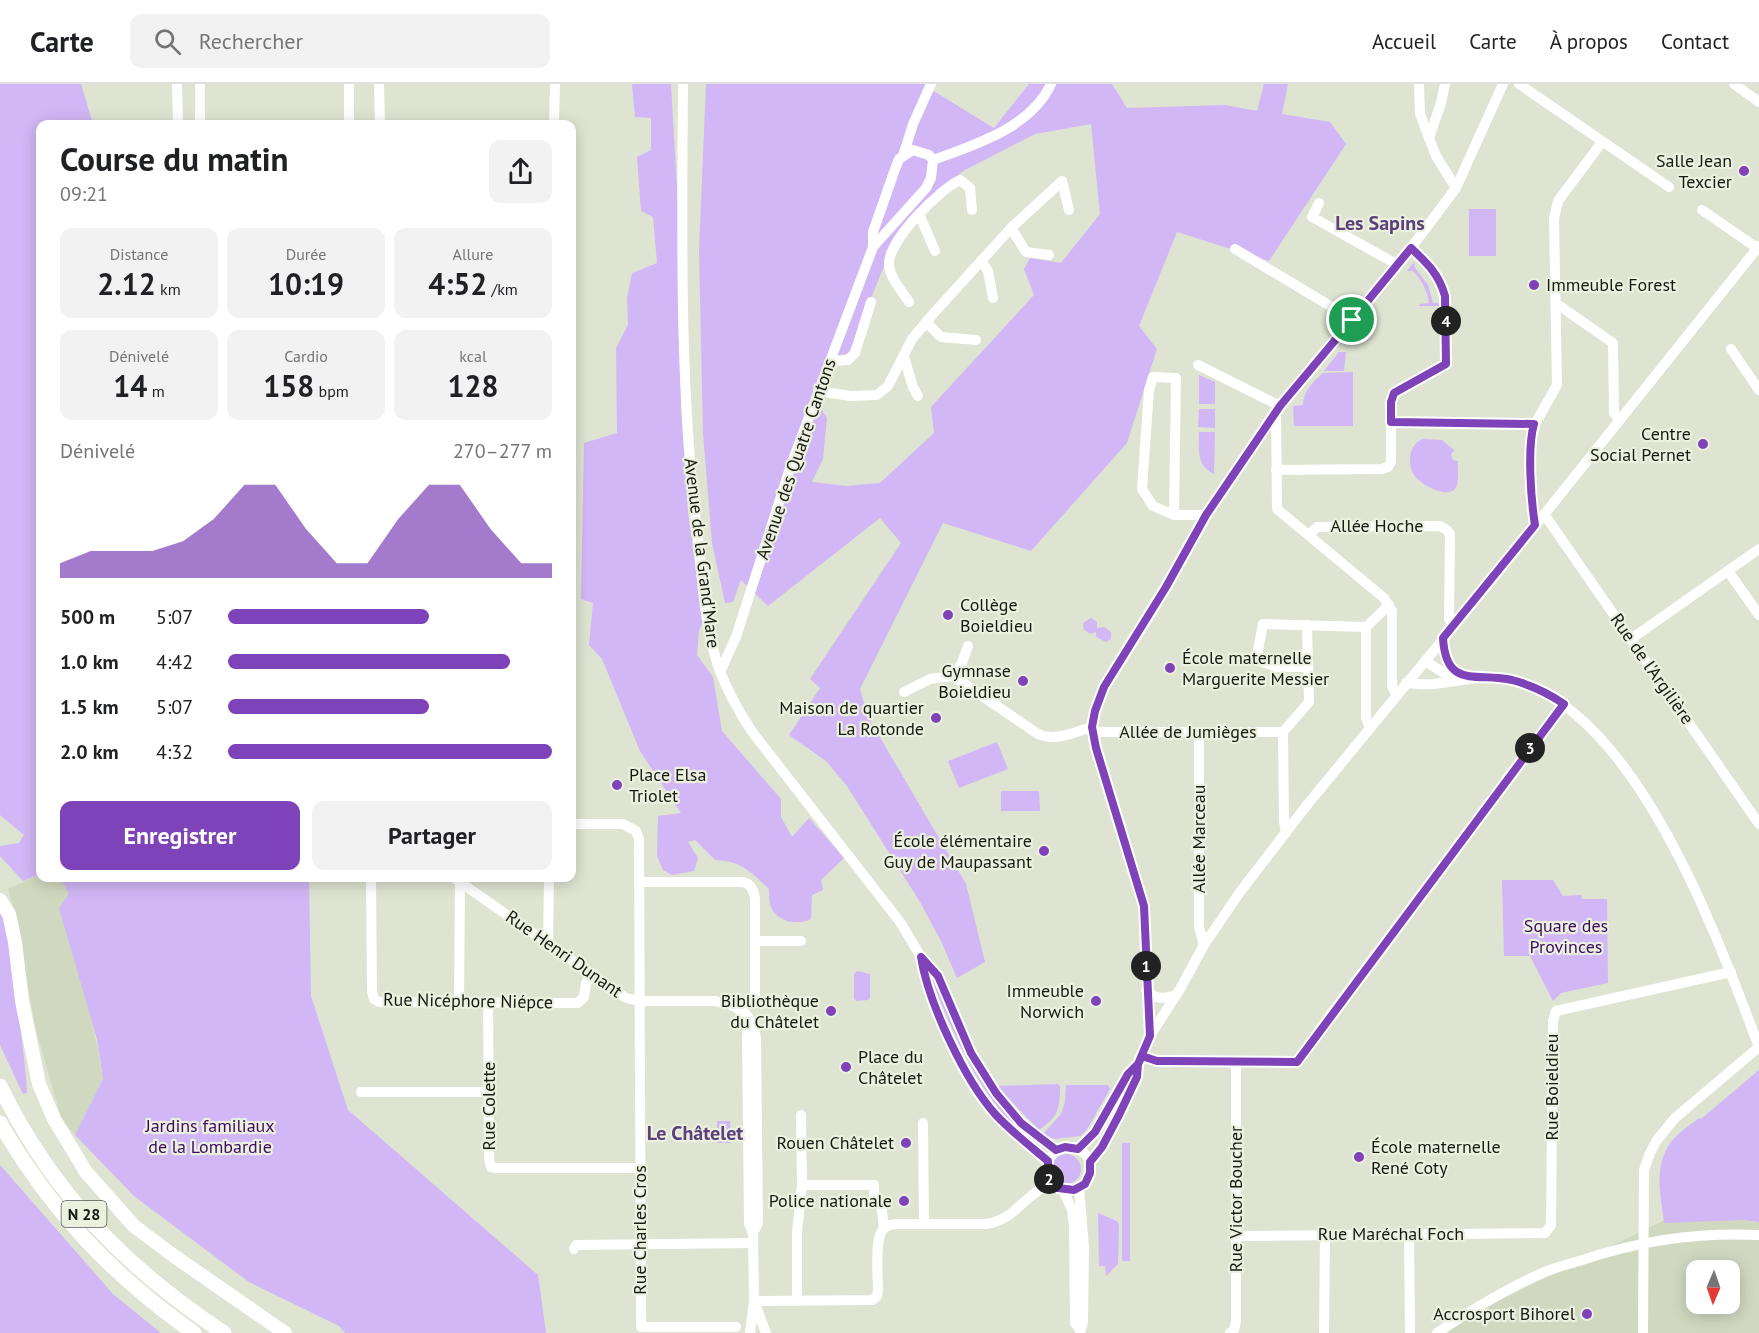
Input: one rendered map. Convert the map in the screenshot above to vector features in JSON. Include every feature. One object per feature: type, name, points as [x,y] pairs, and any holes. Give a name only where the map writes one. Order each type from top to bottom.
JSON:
[{"type":"highway","name":"N 28","points":[[0,1086],[39,1155],[61,1186],[101,1234],[157,1285],[224,1333]]},
{"type":"highway","name":"N 28","points":[[0,1123],[40,1188],[84,1240],[149,1301],[194,1333]]},
{"type":"main road","points":[[0,900],[9,914],[15,942],[21,1001],[39,1084],[54,1119],[86,1172],[134,1226],[285,1333]]},
{"type":"street","points":[[177,84],[178,120]]},
{"type":"street","points":[[200,84],[200,120]]},
{"type":"street","points":[[349,84],[349,120]]},
{"type":"street","points":[[379,84],[380,120]]},
{"type":"street","points":[[554,120],[555,84]]},
{"type":"street","name":"Avenue de la Grand'Mare","points":[[683,84],[682,343],[689,471],[705,602],[714,653],[720,672],[734,703],[753,733],[900,922],[921,957],[938,976],[971,1053],[996,1093],[1021,1123],[1056,1150]]},
{"type":"street","name":"Avenue des Quatre Cantons","points":[[720,672],[736,637],[790,465],[872,250],[873,231],[894,172],[903,156],[913,124],[931,84]]},
{"type":"street","points":[[903,156],[913,150],[929,155],[933,160],[1005,131],[1022,120],[1048,91],[1051,84]]},
{"type":"street","points":[[1419,84],[1420,114],[1436,156],[1456,188]]},
{"type":"street","points":[[1429,138],[1441,104],[1445,84]]},
{"type":"street","points":[[1150,1036],[1146,990],[1145,916],[1142,896],[1093,729],[1095,711],[1104,687],[1166,587],[1206,515],[1278,409],[1398,265],[1456,188],[1503,84]]},
{"type":"street","points":[[1519,84],[1669,187]]},
{"type":"street","points":[[1734,84],[1759,102]]},
{"type":"street","points":[[1535,525],[1532,500],[1532,436],[1534,424],[1557,386],[1554,219],[1558,201],[1602,142]]},
{"type":"street","name":"Avenue des Quatre Cantons","points":[[872,250],[926,188],[931,178],[933,160]]},
{"type":"street","points":[[909,302],[893,277],[889,265],[899,241],[919,214],[950,185],[960,180],[970,188],[972,210]]},
{"type":"street","points":[[818,391],[851,396],[877,395],[888,386],[912,339],[926,322],[1011,228],[1062,181],[1069,210]]},
{"type":"street","points":[[1319,202],[1312,217],[1398,265]]},
{"type":"street","points":[[1090,1162],[1078,1149],[1065,1147],[1056,1150],[1048,1161],[1047,1173],[1052,1184],[1063,1190],[1079,1188],[1089,1179],[1090,1162],[1102,1147],[1119,1115],[1137,1077],[1140,1060],[1150,1036],[1204,945],[1240,892],[1758,247],[1702,210]]},
{"type":"street","points":[[919,214],[935,251]]},
{"type":"street","points":[[1011,228],[1026,252],[1049,255]]},
{"type":"street","points":[[1276,470],[1388,467],[1391,462],[1391,402],[1394,393],[1446,364],[1445,296],[1442,285],[1432,267],[1411,248]]},
{"type":"street","points":[[1235,249],[1352,320]]},
{"type":"street","points":[[872,250],[890,258]]},
{"type":"street","points":[[981,261],[988,271],[993,298]]},
{"type":"street","points":[[830,361],[848,360],[855,353],[872,302]]},
{"type":"street","points":[[1557,304],[1612,343],[1614,413],[1619,419]]},
{"type":"street","points":[[926,322],[941,337],[976,340]]},
{"type":"street","points":[[1731,349],[1759,390]]},
{"type":"street","points":[[904,357],[918,396]]},
{"type":"street","points":[[1198,365],[1278,409]]},
{"type":"street","points":[[1174,515],[1176,378],[1153,377],[1149,390],[1142,489],[1152,506],[1174,515],[1206,515]]},
{"type":"street","points":[[1278,409],[1277,509],[1384,598],[1389,605],[1392,611],[1392,686],[1397,696]]},
{"type":"street","points":[[1391,422],[1534,424]]},
{"type":"street","name":"Rue de l'Argilière","points":[[1544,514],[1755,810],[1759,824]]},
{"type":"street","name":"Allée Hoche","points":[[1309,535],[1317,526],[1440,526],[1447,530],[1450,534],[1449,620],[1453,625]]},
{"type":"street","points":[[1631,639],[1759,549]]},
{"type":"street","points":[[1728,571],[1759,615]]},
{"type":"street","points":[[1308,667],[1277,667],[1256,660],[1263,624],[1366,627],[1389,605]]},
{"type":"street","points":[[1286,833],[1283,732],[1309,702],[1308,625]]},
{"type":"street","points":[[1366,627],[1366,718],[1370,728]]},
{"type":"street","points":[[1443,638],[1446,662],[1452,669],[1470,678]]},
{"type":"street","points":[[904,692],[930,679],[953,676],[962,663],[968,646]]},
{"type":"street","points":[[1425,661],[1448,675],[1470,678]]},
{"type":"street","name":"Allée de Jumièges","points":[[953,676],[1047,738],[1093,729],[1283,732]]},
{"type":"street","points":[[1406,683],[1432,684],[1470,678],[1498,677],[1514,680],[1542,690],[1582,718],[1604,741],[1647,800],[1687,872],[1731,972],[1759,1047],[1675,1118],[1657,1140],[1650,1153],[1644,1170],[1643,1333]]},
{"type":"street","points":[[1140,1060],[1297,1062],[1564,704]]},
{"type":"street","name":"Allée Marceau","points":[[1198,732],[1199,927],[1204,945]]},
{"type":"street","name":"Rue Charles Cros","points":[[576,825],[623,824],[633,828],[639,839],[641,1327],[736,1327]]},
{"type":"street","name":"Rue Nicéphore Niépce","points":[[371,882],[372,991],[374,999],[382,1003],[578,1003],[584,997],[586,983],[592,973]]},
{"type":"street","points":[[457,882],[459,1003]]},
{"type":"street","name":"Rue Henri Dunant","points":[[461,882],[626,998],[639,1001],[714,1001],[740,1009]]},
{"type":"street","points":[[548,943],[549,882]]},
{"type":"street","points":[[639,882],[742,882],[749,884],[754,895],[755,996],[740,1009],[753,1024],[756,1038],[758,1223],[753,1238],[754,1301],[750,1333]]},
{"type":"street","points":[[755,941],[801,941]]},
{"type":"street","name":"Avenue de la Grand'Mare","points":[[921,957],[924,978],[976,1090],[996,1115],[1048,1161]]},
{"type":"street","name":"Rue Boieldieu","points":[[1545,1233],[1551,1225],[1553,1021],[1556,1011],[1731,972]]},
{"type":"street","points":[[1146,990],[1155,998],[1162,999],[1176,995]]},
{"type":"street","name":"Rue Colette","points":[[488,1003],[489,1164],[493,1168],[640,1168]]},
{"type":"street","points":[[1078,1149],[1095,1132],[1128,1074],[1140,1060]]},
{"type":"street","name":"Rue Victor Boucher","points":[[1230,1333],[1234,1330],[1236,1321],[1236,1062]]},
{"type":"street","points":[[361,1092],[489,1092]]},
{"type":"street","points":[[797,1301],[796,1232],[802,1185],[801,1115]]},
{"type":"street","points":[[923,1123],[924,1224]]},
{"type":"street","points":[[884,1228],[891,1225],[987,1224],[1011,1215],[1036,1192],[1052,1184]]},
{"type":"street","points":[[754,1301],[868,1301],[875,1299],[878,1290],[878,1242],[884,1228],[881,1203],[874,1203],[874,1185],[802,1185]]},
{"type":"street","points":[[1079,1188],[1084,1247],[1083,1322],[1080,1331]]},
{"type":"street","points":[[1063,1190],[1072,1210],[1074,1226],[1075,1323],[1080,1331]]},
{"type":"street","name":"Rue Maréchal Foch","points":[[1236,1236],[1545,1233]]},
{"type":"street","points":[[1409,1234],[1410,1333]]},
{"type":"street","points":[[1324,1333],[1325,1235]]},
{"type":"street","points":[[1437,1333],[1502,1292],[1542,1273],[1620,1248],[1643,1242],[1697,1235],[1759,1235]]},
{"type":"street","points":[[574,1249],[576,1245],[753,1238]]},
{"type":"street","points":[[754,1301],[766,1333]]},
{"type":"shaded area","points":[[36,876],[36,882],[62,882],[69,894],[103,1079],[75,1135],[61,1117],[35,1027],[16,916],[8,889]]},
{"type":"shaded area","points":[[1677,1214],[1759,1222],[1759,1333],[1433,1333]]},
{"type":"green space","points":[[0,84],[81,84],[92,120],[36,120],[36,876],[23,881],[0,856],[0,846],[19,843],[24,835],[0,815]]},
{"type":"green space","points":[[632,84],[671,84],[678,206],[681,410],[688,512],[703,622],[699,630],[697,655],[713,677],[722,731],[781,799],[781,817],[792,837],[809,818],[844,858],[821,880],[823,890],[812,895],[811,919],[805,921],[793,922],[781,919],[770,904],[769,889],[756,877],[745,868],[732,862],[715,860],[695,840],[688,842],[698,858],[694,871],[672,875],[663,870],[657,856],[658,816],[681,813],[640,751],[602,659],[589,645],[593,603],[581,599],[584,443],[617,433],[616,348],[628,325],[627,298],[632,273],[657,263],[653,217],[641,211],[637,157],[651,150],[651,118],[635,117]]},
{"type":"green space","points":[[706,84],[928,84],[927,87],[994,128],[1029,84],[1112,84],[1127,108],[1225,105],[1257,111],[1264,84],[1288,84],[1282,114],[1330,122],[1346,144],[1269,261],[1177,232],[1139,326],[1157,349],[1127,443],[1031,551],[943,523],[860,689],[868,717],[966,884],[985,962],[957,978],[941,941],[920,902],[847,786],[826,761],[789,735],[820,688],[810,679],[901,543],[880,518],[768,606],[741,580],[733,602],[725,603],[712,543],[703,433],[699,250]],"holes":[[[1091,124],[1100,214],[1061,263],[1030,258],[1024,269],[1034,295],[931,407],[934,433],[880,483],[846,486],[812,482],[823,459],[827,418],[821,409],[837,356],[849,353],[890,251],[919,208],[963,171],[1035,134]]]},
{"type":"green space","points":[[1469,209],[1496,209],[1496,256],[1469,256]]},
{"type":"green space","points":[[1414,262],[1415,268],[1428,285],[1433,303],[1439,303],[1440,306],[1419,306],[1429,303],[1419,278],[1413,271],[1407,271]]},
{"type":"green space","points":[[1339,352],[1346,352],[1344,371],[1324,371]]},
{"type":"green space","points":[[1353,372],[1353,426],[1294,426],[1293,406],[1303,405],[1307,391],[1323,373]]},
{"type":"green space","points":[[1199,375],[1215,382],[1215,404],[1199,404]]},
{"type":"green space","points":[[1199,409],[1215,409],[1215,428],[1198,427]]},
{"type":"green space","points":[[1199,432],[1215,432],[1214,474],[1201,462]]},
{"type":"green space","points":[[1442,440],[1454,450],[1451,455],[1453,460],[1458,461],[1458,480],[1457,487],[1451,492],[1433,489],[1414,475],[1410,465],[1412,449],[1418,441]]},
{"type":"green space","points":[[1091,618],[1097,622],[1097,628],[1104,627],[1111,632],[1111,639],[1106,642],[1096,637],[1096,632],[1091,634],[1084,630],[1083,623]]},
{"type":"green space","points":[[997,742],[1008,769],[959,788],[948,761]]},
{"type":"green space","points":[[1001,791],[1039,791],[1040,811],[1001,811]]},
{"type":"green space","name":"Square des Provinces","points":[[1502,880],[1553,880],[1563,896],[1581,895],[1582,899],[1607,899],[1608,983],[1561,993],[1553,1001],[1530,956],[1504,956]]},
{"type":"green space","name":"Jardins familiaux de la Lombardie","points":[[62,882],[309,882],[311,996],[348,1110],[538,1275],[546,1333],[345,1333],[339,1326],[249,1282],[134,1196],[75,1135],[103,1079],[97,1039],[59,908],[69,894]]},
{"type":"green space","points":[[0,906],[9,926],[26,1076],[27,1093],[23,1094],[0,1045]]},
{"type":"green space","points":[[857,971],[870,974],[870,998],[868,1000],[856,1001],[854,998],[854,974]]},
{"type":"green space","points":[[931,978],[978,1075],[992,1096],[1032,1137],[1029,1141],[996,1105],[983,1086],[960,1044]]},
{"type":"green space","points":[[1759,1070],[1759,1222],[1742,1220],[1664,1223],[1660,1171],[1665,1152],[1671,1142],[1684,1129],[1699,1118],[1701,1119]]},
{"type":"green space","points":[[1058,1084],[1060,1094],[1057,1112],[1039,1130],[998,1086]]},
{"type":"green space","points":[[1066,1085],[1108,1085],[1110,1089],[1086,1131],[1080,1136],[1054,1139],[1043,1134],[1061,1114],[1065,1102]]},
{"type":"green space","points":[[717,1121],[730,1121],[731,1143],[717,1143]]},
{"type":"green space","points":[[1122,1143],[1130,1143],[1130,1261],[1122,1261]]},
{"type":"green space","points":[[1066,1154],[1072,1155],[1080,1163],[1080,1175],[1072,1183],[1066,1184],[1060,1183],[1052,1175],[1051,1169],[1052,1163],[1060,1155]]},
{"type":"green space","points":[[0,1165],[113,1294],[161,1333],[0,1333]]},
{"type":"green space","points":[[1098,1213],[1117,1221],[1119,1225],[1118,1264],[1106,1276],[1105,1266],[1099,1266]]},
{"type":"place","name":"Salle Jean Texcier","points":[[1744,171]]},
{"type":"place","name":"Immeuble Forest","points":[[1534,285]]},
{"type":"place","name":"Centre Social Pernet","points":[[1703,444]]},
{"type":"place","name":"Collège Boieldieu","points":[[948,615]]},
{"type":"place","name":"École maternelle Marguerite Messier","points":[[1170,668]]},
{"type":"place","name":"Gymnase Boieldieu","points":[[1023,681]]},
{"type":"place","name":"Maison de quartier La Rotonde","points":[[936,718]]},
{"type":"place","name":"Place Elsa Triolet","points":[[617,785]]},
{"type":"place","name":"École élémentaire Guy de Maupassant","points":[[1044,851]]},
{"type":"place","name":"Immeuble Norwich","points":[[1096,1001]]},
{"type":"place","name":"Bibliothèque du Châtelet","points":[[831,1011]]},
{"type":"place","name":"Place du Châtelet","points":[[846,1067]]},
{"type":"place","name":"Rouen Châtelet","points":[[906,1143]]},
{"type":"place","name":"École maternelle René Coty","points":[[1359,1157]]},
{"type":"place","name":"Police nationale","points":[[904,1201]]},
{"type":"place","name":"Accrosport Bihorel","points":[[1587,1314]]},
{"type":"district","name":"Les Sapins","points":[[1380,223]]},
{"type":"district","name":"Le Châtelet","points":[[695,1133]]},
{"type":"route","points":[[1352,320],[1294,387],[1245,455],[1206,515],[1166,587],[1104,687],[1095,711],[1092,727],[1096,748],[1144,906],[1146,990],[1150,1036],[1138,1064],[1128,1074],[1095,1132],[1083,1145],[1078,1149],[1071,1146],[1056,1150],[1021,1123],[996,1093],[971,1053],[938,976],[921,957],[924,978],[959,1058],[976,1090],[996,1115],[1048,1161],[1046,1168],[1048,1177],[1052,1184],[1063,1190],[1074,1190],[1089,1179],[1090,1162],[1102,1147],[1119,1115],[1137,1077],[1138,1064],[1142,1056],[1157,1061],[1297,1062],[1564,704],[1542,690],[1514,680],[1498,677],[1470,678],[1452,669],[1444,655],[1443,638],[1535,525],[1532,500],[1534,424],[1391,422],[1391,402],[1394,393],[1446,364],[1445,296],[1442,285],[1432,267],[1411,248],[1352,320]]}]
